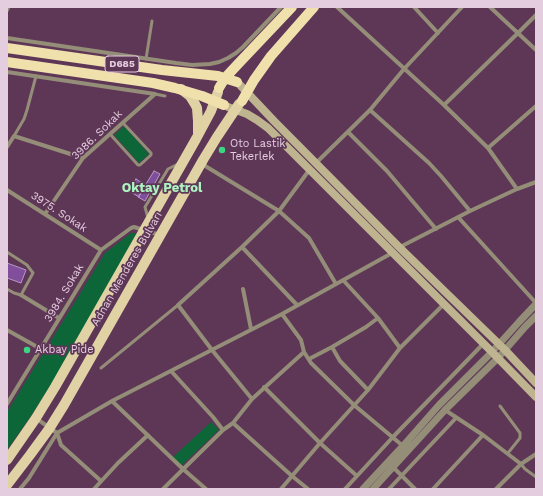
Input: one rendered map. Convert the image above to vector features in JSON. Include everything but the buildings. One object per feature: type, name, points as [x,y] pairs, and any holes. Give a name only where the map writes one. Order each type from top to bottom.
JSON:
[{"type":"highway","points":[[225,78],[292,7]]},
{"type":"highway","name":"Adnan Menderes Bulvarı","points":[[231,97],[271,56],[314,7]]},
{"type":"highway","name":"D685","points":[[7,48],[145,63],[225,78],[231,97],[7,62]]},
{"type":"main road","points":[[181,89],[190,96],[197,108],[197,137]]},
{"type":"main road","name":"Adnan Menderes Bulvarı","points":[[7,460],[55,387],[211,111],[231,97]]},
{"type":"main road","name":"Adnan Menderes Bulvarı","points":[[7,484],[30,455],[53,431],[64,404],[201,163],[231,97]]},
{"type":"main road","points":[[231,97],[274,121],[313,167],[392,253],[484,343],[536,397]]},
{"type":"main road","points":[[231,97],[247,114],[263,123],[313,167],[505,350],[536,383]]},
{"type":"main road","points":[[392,253],[399,248]]},
{"type":"street","points":[[7,38],[145,63],[192,65],[210,64],[232,56],[244,47],[281,7]]},
{"type":"street","points":[[338,7],[488,148],[517,189]]},
{"type":"street","points":[[414,7],[438,33]]},
{"type":"street","points":[[252,399],[178,305],[279,212],[313,167],[370,110],[404,68],[462,7]]},
{"type":"street","points":[[490,7],[536,50]]},
{"type":"street","points":[[444,105],[536,15]]},
{"type":"street","points":[[7,72],[154,94]]},
{"type":"street","name":"3986. Sokak","points":[[45,214],[83,158],[154,94]]},
{"type":"street","points":[[488,148],[536,106]]},
{"type":"street","points":[[370,110],[429,163],[470,211]]},
{"type":"street","points":[[348,132],[388,171],[436,228]]},
{"type":"street","points":[[7,147],[14,136],[83,158]]},
{"type":"street","points":[[201,163],[279,212],[308,238],[336,284]]},
{"type":"street","points":[[399,248],[470,211],[517,189],[536,182]]},
{"type":"street","name":"3975. Sokak","points":[[7,190],[100,250]]},
{"type":"street","points":[[373,489],[394,468],[495,355],[498,344],[536,303],[458,217]]},
{"type":"street","name":"3984. Sokak","points":[[7,404],[100,250],[134,227],[147,226],[160,235]]},
{"type":"street","points":[[242,247],[297,306]]},
{"type":"street","points":[[20,489],[29,478],[53,431],[282,314],[392,253]]},
{"type":"street","points":[[343,280],[378,318],[400,348]]},
{"type":"street","points":[[242,289],[251,329]]},
{"type":"street","points":[[21,295],[59,318]]},
{"type":"street","points":[[281,489],[368,390],[400,348],[444,304]]},
{"type":"street","points":[[282,314],[301,340],[304,352],[311,364],[354,406],[403,446]]},
{"type":"street","points":[[363,489],[439,405],[495,355],[505,350],[536,316]]},
{"type":"street","points":[[309,359],[366,327],[378,318]]},
{"type":"street","points":[[7,330],[40,349]]},
{"type":"street","points":[[345,489],[484,343]]},
{"type":"street","points":[[332,347],[340,361],[368,390]]},
{"type":"street","points":[[163,489],[223,430],[233,423],[252,399],[264,387],[304,352]]},
{"type":"street","points":[[171,371],[223,430]]},
{"type":"street","points":[[264,387],[320,443],[357,476]]},
{"type":"street","points":[[112,401],[206,489]]},
{"type":"street","points":[[445,410],[483,435],[521,464]]},
{"type":"street","points":[[36,418],[53,431],[61,445],[101,481]]},
{"type":"street","points":[[389,489],[456,418]]},
{"type":"street","points":[[233,423],[308,489]]},
{"type":"street","points":[[94,489],[118,463],[148,435]]},
{"type":"street","points":[[433,489],[483,435]]},
{"type":"street","points":[[498,488],[521,464],[536,454]]},
{"type":"street","points":[[394,468],[415,489]]},
{"type":"lane","points":[[7,11],[9,7]]},
{"type":"lane","points":[[145,63],[152,22]]},
{"type":"lane","points":[[14,136],[24,119],[36,76]]},
{"type":"lane","points":[[154,94],[165,96]]},
{"type":"lane","points":[[110,134],[139,165],[151,154],[123,122]]},
{"type":"lane","points":[[7,252],[27,265],[32,272],[21,295],[7,289]]},
{"type":"lane","points":[[101,368],[178,305]]},
{"type":"lane","points":[[500,406],[520,433],[520,438],[508,453]]},
{"type":"lane","points":[[521,464],[536,477]]},
{"type":"green space","points":[[124,126],[149,154],[139,163],[114,135]]},
{"type":"green space","points":[[131,233],[137,233],[52,383],[7,450],[7,412],[105,253]]},
{"type":"green space","points":[[211,422],[219,430],[181,466],[173,457]]},
{"type":"place","name":"Oto Lastik Tekerlek","points":[[222,150]]},
{"type":"place","name":"Akbay Pide","points":[[27,350]]},
{"type":"district","name":"Oktay Petrol","points":[[162,188]]}]
